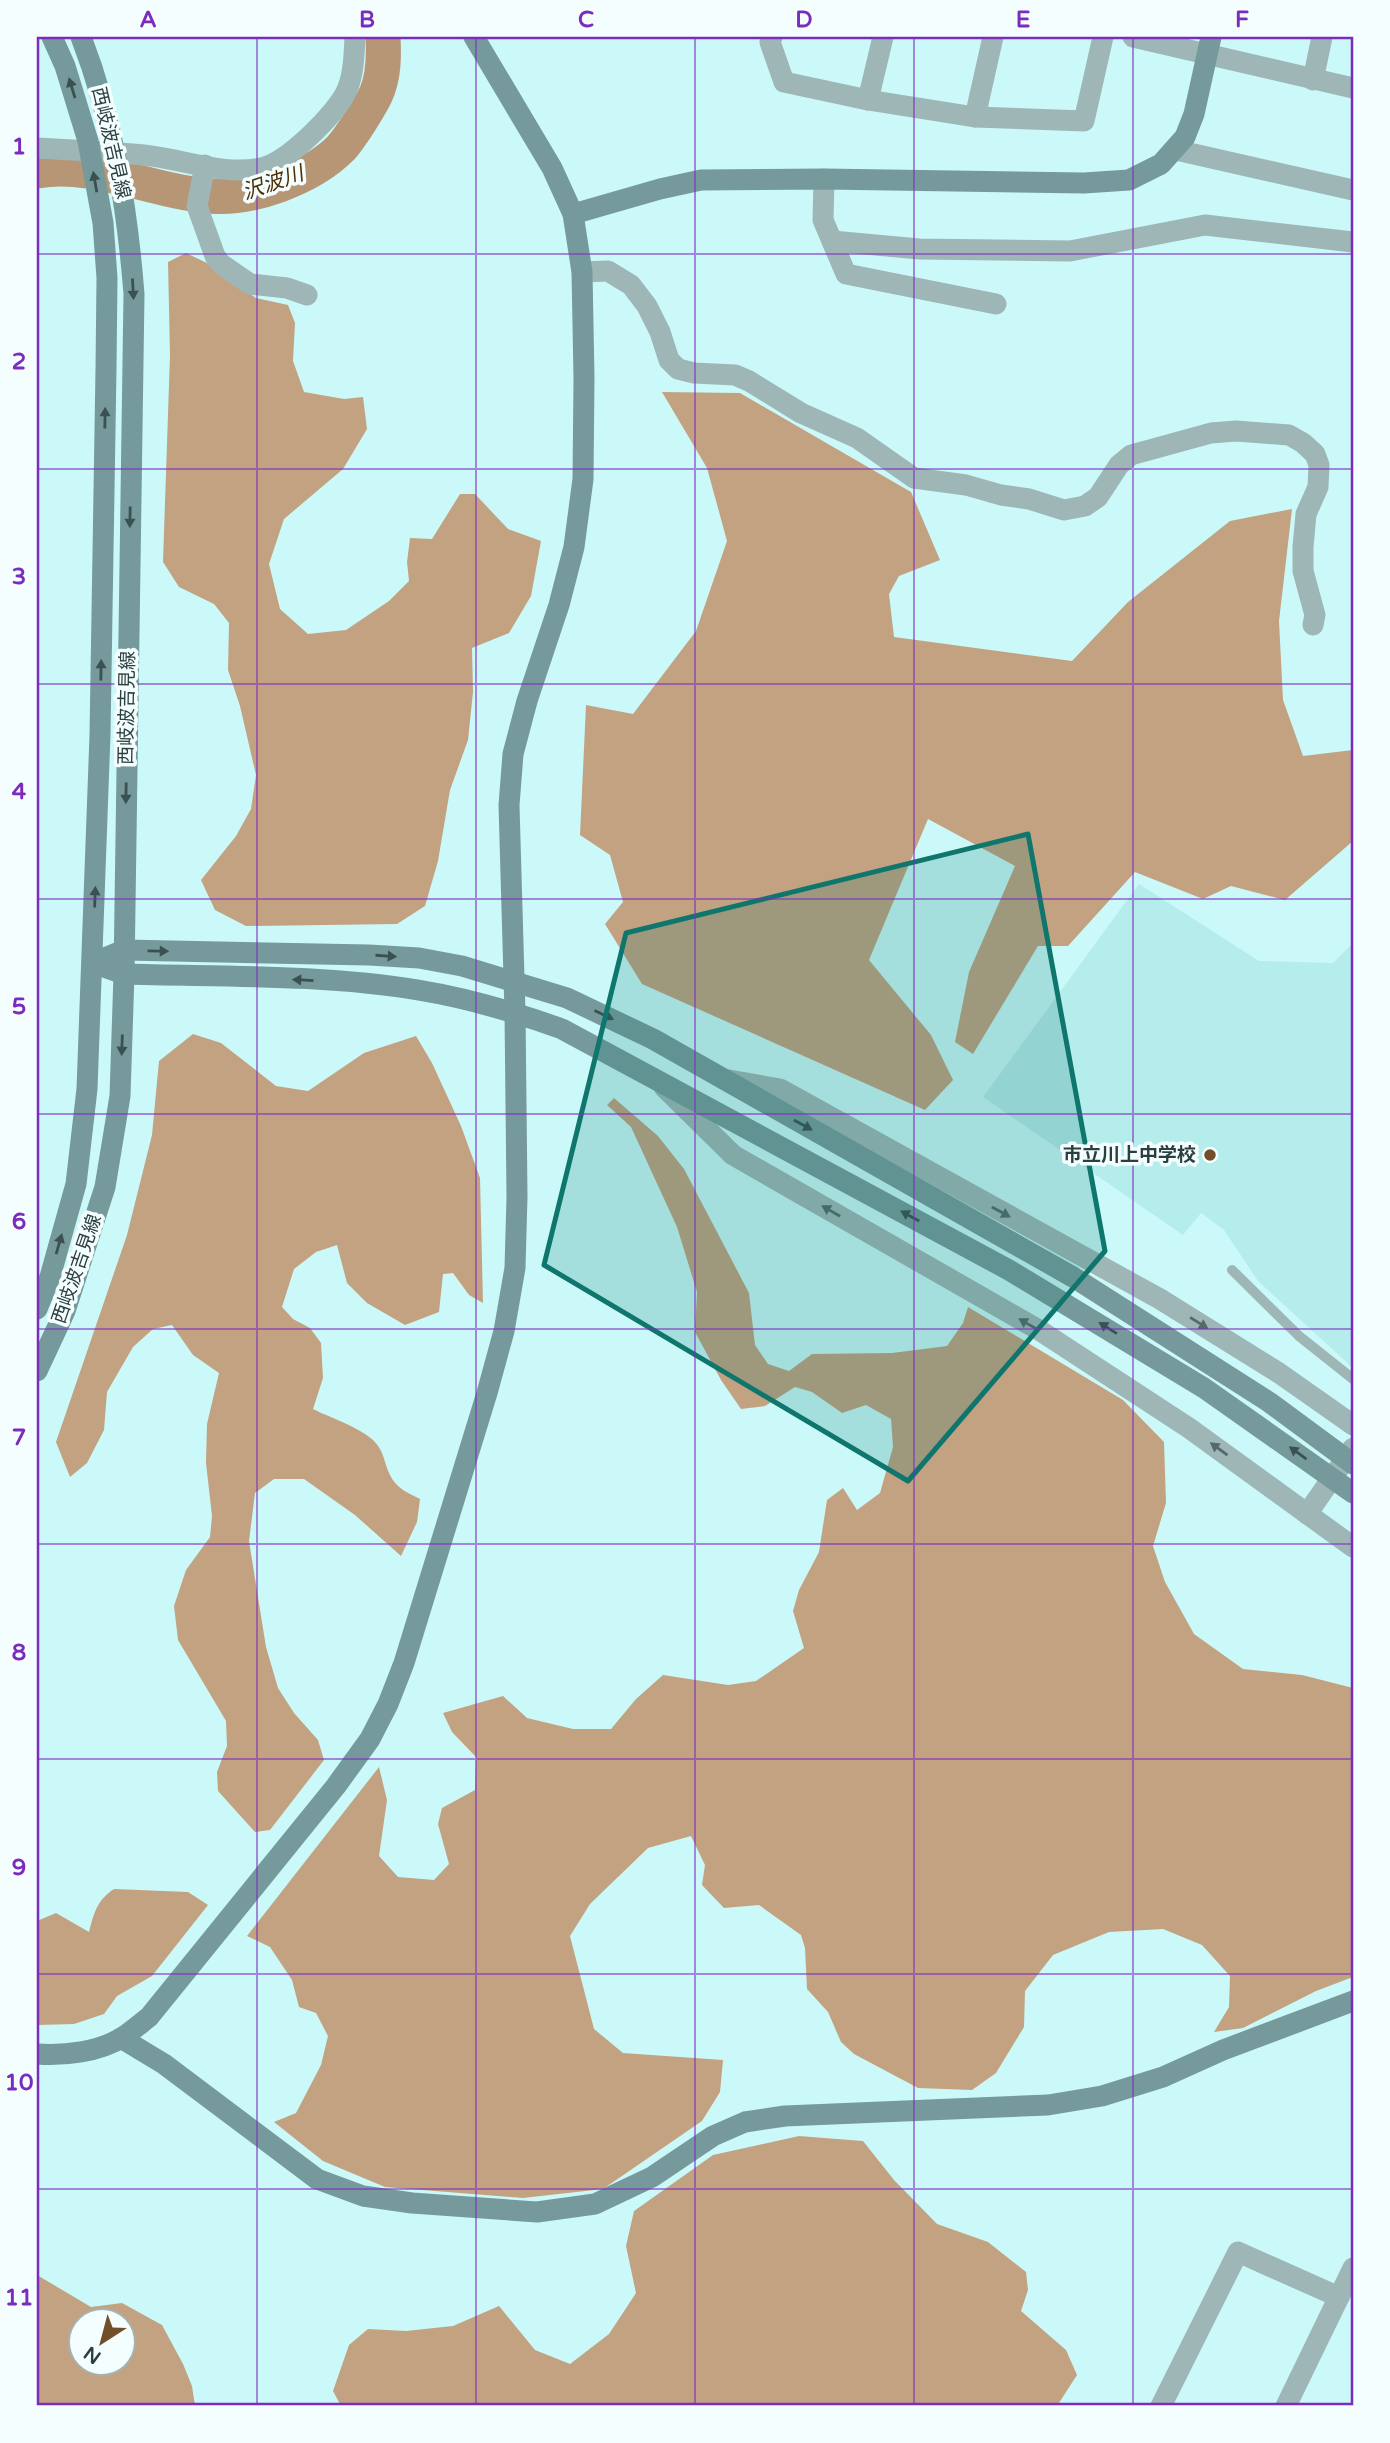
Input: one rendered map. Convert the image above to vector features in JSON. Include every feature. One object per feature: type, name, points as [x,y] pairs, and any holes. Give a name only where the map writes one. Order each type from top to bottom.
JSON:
[{"type":"street","name":"西岐波吉見線","points":[[37,1309],[50,1277],[76,1184],[88,1089],[106,369],[107,278],[103,223],[88,141],[65,66],[52,37]]},
{"type":"street","name":"西岐波吉見線","points":[[37,1371],[65,1311],[104,1187],[120,1096],[134,294],[128,221],[113,140],[94,70],[81,37]]},
{"type":"street","points":[[37,148],[145,155],[204,170],[263,168],[291,152],[325,121],[346,91],[353,66],[355,37]]},
{"type":"street","points":[[37,2054],[67,2055],[121,2038],[149,2017],[336,1786],[370,1739],[388,1704],[404,1663],[504,1331],[515,1268],[517,1184],[509,805],[513,754],[574,547],[583,479],[582,272],[573,214],[552,168],[474,37]]},
{"type":"street","points":[[772,37],[770,42],[784,82],[868,100],[975,117],[1084,121],[1102,37]]},
{"type":"street","points":[[868,100],[883,37]]},
{"type":"street","points":[[975,117],[993,37]]},
{"type":"street","points":[[1133,37],[1209,45],[1313,80],[1353,88]]},
{"type":"street","points":[[1313,80],[1322,37]]},
{"type":"street","points":[[573,214],[701,180],[824,178],[1084,183],[1129,180],[1161,164],[1185,137],[1194,114],[1209,45]]},
{"type":"street","points":[[1176,150],[1353,190]]},
{"type":"street","points":[[204,170],[197,206],[215,256],[221,264],[250,284],[286,288],[307,295]]},
{"type":"street","points":[[824,178],[823,220],[846,274],[996,304]]},
{"type":"street","points":[[832,241],[919,249],[1070,251],[1205,225],[1353,243]]},
{"type":"street","points":[[582,272],[608,271],[631,285],[647,306],[660,332],[669,360],[678,369],[694,373],[735,375],[749,381],[801,413],[857,438],[901,472],[914,478],[966,485],[1064,510],[1085,506],[1098,497],[1119,465],[1131,455],[1211,433],[1236,431],[1289,435],[1315,454],[1319,465],[1318,487],[1306,514],[1303,547],[1303,570],[1315,615],[1313,625]]},
{"type":"street","points":[[93,963],[124,950],[369,954],[419,958],[463,966],[566,998],[653,1039],[1073,1277],[1269,1402],[1353,1464]]},
{"type":"street","points":[[93,963],[124,974],[346,982],[416,989],[515,1012],[562,1029],[1009,1270],[1204,1388],[1353,1493]]},
{"type":"street","points":[[655,1077],[733,1155],[1040,1331],[1189,1428],[1353,1546]]},
{"type":"street","points":[[720,1079],[780,1089],[1160,1299],[1279,1373],[1353,1425]]},
{"type":"street","points":[[1307,1514],[1353,1448]]},
{"type":"street","points":[[121,2038],[164,2064],[317,2179],[363,2196],[537,2212],[595,2204],[652,2177],[713,2136],[746,2122],[785,2116],[1048,2105],[1102,2096],[1163,2077],[1223,2050],[1353,2001]]},
{"type":"street","points":[[1161,2406],[1238,2252],[1339,2297]]},
{"type":"street","points":[[1286,2406],[1353,2268]]},
{"type":"lane","points":[[1231,1270],[1299,1335],[1353,1379]]},
{"type":"highlighted area","points":[[1028,834],[1105,1251],[908,1481],[544,1265],[626,933]]},
{"type":"shaded area","points":[[186,253],[209,264],[256,298],[288,305],[295,323],[293,361],[304,392],[344,399],[363,397],[367,429],[343,469],[284,519],[269,564],[280,609],[308,634],[346,630],[389,601],[409,581],[407,562],[410,538],[432,539],[460,494],[475,494],[508,529],[541,541],[531,596],[509,633],[472,648],[473,692],[468,740],[450,790],[438,861],[425,906],[397,924],[246,926],[215,910],[201,880],[236,836],[251,809],[256,775],[240,706],[228,670],[229,623],[214,604],[179,587],[163,562],[170,355],[168,262]]},
{"type":"shaded area","points":[[662,392],[740,393],[911,492],[940,560],[899,576],[889,594],[894,637],[1072,661],[1128,602],[1230,521],[1292,509],[1279,621],[1283,700],[1303,756],[1353,750],[1353,841],[1285,900],[1231,886],[1203,899],[1135,872],[1068,946],[1038,946],[973,1054],[955,1042],[969,972],[1015,866],[928,819],[869,960],[931,1035],[953,1080],[925,1110],[642,984],[605,924],[623,902],[610,855],[580,835],[586,705],[633,714],[696,631],[727,541],[707,468]]},
{"type":"shaded area","name":"市立川上中学校","points":[[1139,884],[1259,961],[1333,963],[1353,943],[1353,1368],[1258,1281],[1224,1230],[1201,1213],[1183,1235],[983,1097]]},
{"type":"shaded area","points":[[193,1034],[221,1043],[276,1086],[308,1091],[364,1053],[416,1036],[432,1063],[461,1126],[480,1178],[483,1303],[469,1295],[453,1273],[443,1274],[439,1312],[405,1325],[367,1303],[347,1283],[337,1245],[316,1252],[294,1269],[282,1307],[293,1319],[310,1328],[321,1343],[323,1378],[313,1409],[373,1440],[396,1483],[420,1499],[417,1522],[401,1556],[355,1515],[304,1479],[274,1479],[255,1493],[249,1541],[266,1647],[278,1688],[294,1713],[318,1740],[324,1760],[270,1830],[255,1832],[218,1791],[217,1772],[227,1746],[226,1721],[178,1640],[174,1606],[186,1570],[210,1537],[212,1516],[206,1463],[207,1424],[219,1373],[193,1355],[172,1325],[153,1329],[133,1347],[107,1392],[104,1430],[87,1463],[70,1477],[56,1442],[127,1235],[152,1135],[159,1061]]},
{"type":"shaded area","points":[[614,1098],[658,1136],[684,1169],[749,1293],[755,1345],[768,1364],[789,1371],[812,1354],[892,1353],[947,1346],[963,1323],[968,1307],[1123,1400],[1164,1442],[1166,1503],[1153,1546],[1165,1582],[1194,1634],[1243,1669],[1302,1675],[1353,1688],[1353,1977],[1316,1991],[1243,2028],[1214,2032],[1229,2007],[1230,1976],[1202,1945],[1163,1929],[1109,1932],[1053,1955],[1025,1991],[1024,2027],[996,2073],[972,2090],[918,2088],[854,2054],[841,2042],[828,2012],[807,1989],[805,1948],[801,1935],[759,1905],[724,1908],[702,1885],[705,1865],[691,1836],[648,1848],[590,1904],[570,1936],[594,2029],[623,2053],[723,2060],[720,2092],[702,2121],[603,2189],[523,2198],[385,2187],[323,2161],[274,2122],[296,2113],[321,2065],[328,2036],[316,2013],[299,2007],[292,1980],[270,1947],[247,1936],[379,1767],[387,1800],[379,1856],[398,1877],[434,1880],[449,1864],[438,1824],[442,1808],[475,1790],[476,1757],[452,1732],[443,1713],[503,1696],[527,1718],[573,1729],[611,1729],[636,1699],[663,1675],[728,1685],[756,1681],[804,1648],[793,1611],[799,1590],[819,1552],[827,1500],[843,1488],[857,1510],[880,1493],[893,1447],[891,1419],[866,1405],[842,1413],[812,1392],[795,1387],[765,1406],[741,1409],[721,1380],[695,1332],[697,1292],[677,1227],[631,1127],[607,1105]]},
{"type":"shaded area","points":[[114,1889],[188,1892],[208,1905],[152,1976],[117,1996],[104,2014],[74,2024],[37,2025],[37,1921],[56,1913],[89,1932],[100,1902]]},
{"type":"shaded area","points":[[799,2136],[863,2141],[894,2180],[937,2224],[988,2242],[1026,2272],[1028,2290],[1021,2311],[1066,2350],[1077,2375],[1057,2406],[341,2406],[333,2391],[349,2345],[368,2329],[406,2331],[453,2326],[499,2306],[535,2350],[570,2364],[609,2334],[636,2293],[626,2246],[634,2211],[713,2155]]},
{"type":"shaded area","points":[[37,2275],[89,2306],[66,2306],[66,2376],[136,2376],[136,2311],[162,2325],[192,2386],[195,2406],[37,2406]]},
{"type":"shaded area","points":[[122,2303],[127,2306],[99,2306]]},
{"type":"waterway","name":"沢波川","points":[[37,171],[58,169],[101,173],[210,196],[244,194],[280,185],[314,169],[341,148],[349,137],[379,87],[383,66],[383,37]]},
{"type":"place","name":"市立川上中学校","points":[[1210,1155]]}]
